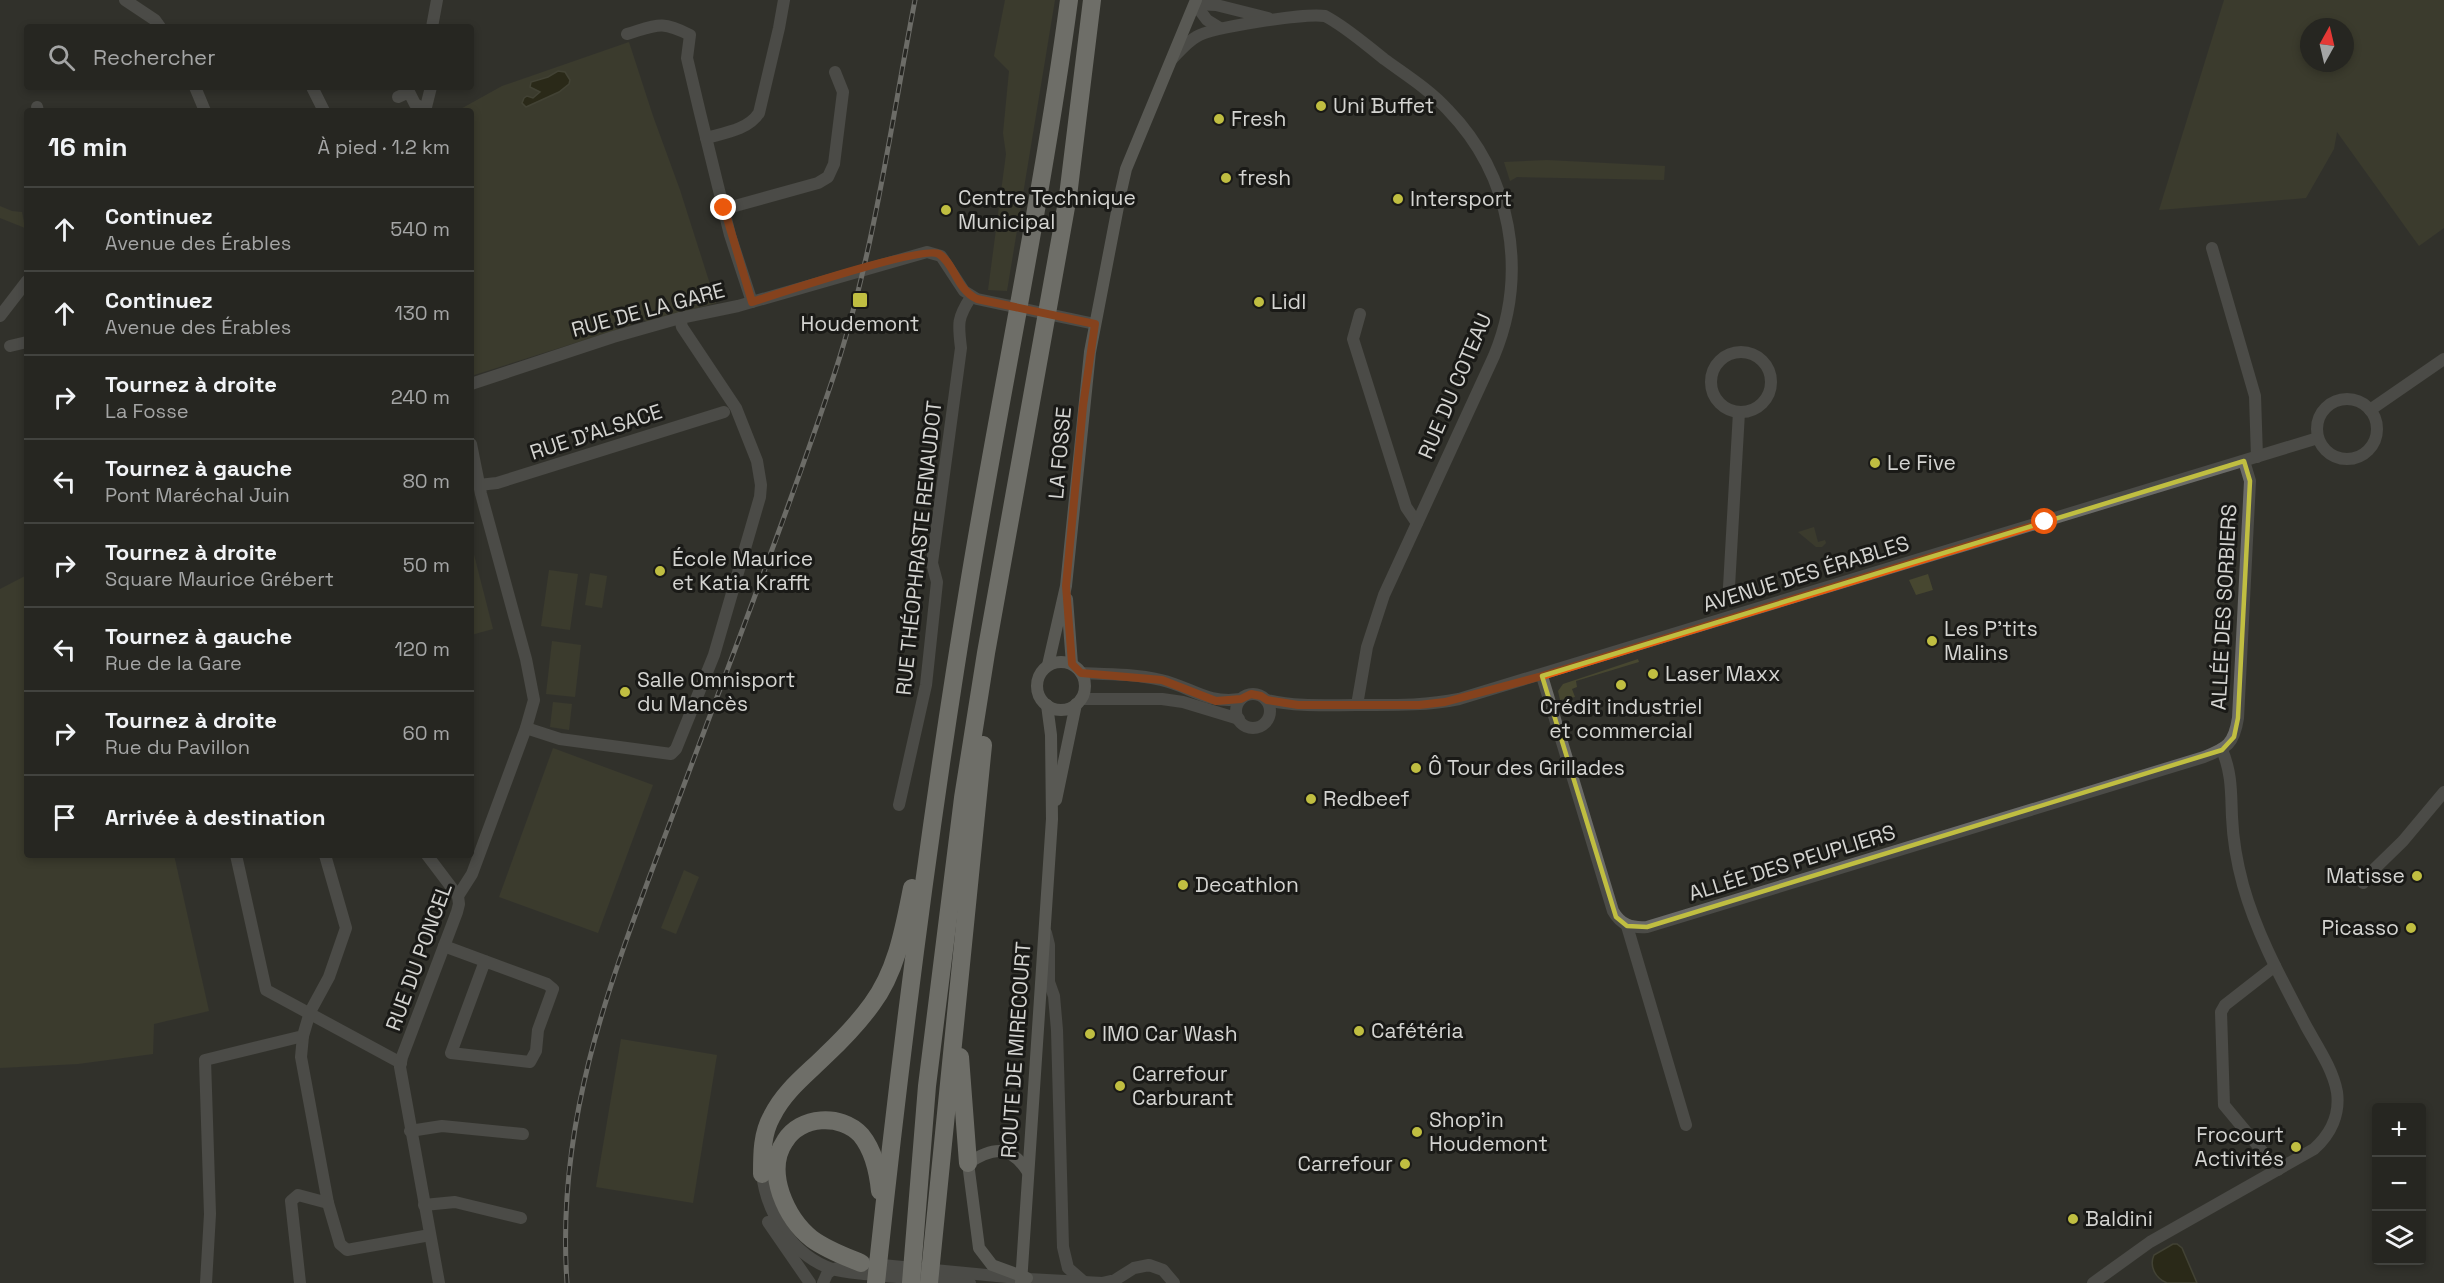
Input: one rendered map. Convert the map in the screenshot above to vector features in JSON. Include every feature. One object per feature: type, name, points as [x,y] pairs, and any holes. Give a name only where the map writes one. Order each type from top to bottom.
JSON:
[{"type":"highway","points":[[876,1283],[930,836],[970,577],[1041,190],[1069,0]]},
{"type":"highway","points":[[928,1283],[922,1262],[927,1086],[963,798],[986,653],[1068,196],[1092,0]]},
{"type":"highway","points":[[911,1283],[922,1262],[964,935],[986,716],[986,653]]},
{"type":"highway","points":[[762,1174],[762,1150],[772,1116],[800,1078],[850,1031],[874,1002],[889,974],[902,938],[918,857],[930,836]]},
{"type":"highway","points":[[964,935],[960,1065],[968,1163]]},
{"type":"highway","points":[[855,1268],[812,1239],[790,1214],[779,1189],[776,1169],[778,1157],[786,1139],[803,1125],[827,1120],[849,1126],[859,1133],[874,1159],[884,1217]]},
{"type":"main road","points":[[1095,324],[1126,169],[1195,2]]},
{"type":"main road","name":"LA FOSSE","points":[[1048,665],[1066,586],[1083,406],[1095,324]]},
{"type":"main road","name":"LA FOSSE","points":[[1066,586],[1072,664]]},
{"type":"main road","points":[[1060,662],[1072,664],[1081,673],[1085,686],[1078,702],[1065,709],[1047,705],[1039,695],[1037,688],[1040,675],[1048,665],[1060,662]]},
{"type":"main road","name":"ROUTE DE MIRECOURT","points":[[1052,819],[1078,702]]},
{"type":"main road","name":"ROUTE DE MIRECOURT","points":[[1025,1281],[1024,1241],[1028,1172],[1052,819],[1051,735],[1047,705]]},
{"type":"main road","points":[[1025,1281],[993,1265],[979,1248],[968,1163],[983,1153],[1000,1150],[1015,1156],[1028,1172]]},
{"type":"street","points":[[125,0],[158,24]]},
{"type":"street","points":[[433,24],[437,0]]},
{"type":"street","points":[[706,138],[746,126],[754,121],[759,113],[784,0]]},
{"type":"street","points":[[1195,2],[1207,20],[1220,28]]},
{"type":"street","name":"RUE DU COTEAU","points":[[1195,2],[1215,2],[1275,20]]},
{"type":"street","name":"RUE DU COTEAU","points":[[1171,60],[1196,36],[1220,28],[1325,15],[1434,96],[1462,125],[1492,173],[1503,205],[1512,262],[1511,292],[1503,330],[1494,356],[1375,620],[1361,676],[1357,705]]},
{"type":"street","points":[[627,34],[660,24],[676,27],[690,35],[687,58],[724,208],[752,302]]},
{"type":"street","points":[[724,208],[818,183],[828,177],[834,164],[843,92],[835,72]]},
{"type":"street","points":[[196,90],[204,108]]},
{"type":"street","points":[[314,90],[322,108]]},
{"type":"street","points":[[426,108],[430,90]]},
{"type":"street","points":[[398,98],[409,92],[415,104],[422,108]]},
{"type":"street","points":[[2212,248],[2254,396],[2257,457]]},
{"type":"street","name":"RUE DE LA GARE","points":[[474,383],[556,355],[681,318],[752,302],[930,252],[941,256],[960,286],[971,297]]},
{"type":"street","points":[[0,316],[24,285]]},
{"type":"street","points":[[971,297],[983,302],[1095,324]]},
{"type":"street","name":"RUE THÉOPHRASTE RENAUDOT","points":[[899,805],[926,685],[937,582],[932,563],[961,348],[958,326],[961,311],[971,297]]},
{"type":"street","points":[[1360,314],[1353,339],[1406,507],[1417,523]]},
{"type":"street","points":[[526,728],[560,739],[626,749],[673,753],[714,654],[760,496],[761,485],[757,461],[736,408],[682,327],[681,318]]},
{"type":"street","points":[[10,346],[24,343]]},
{"type":"street","points":[[1745,353],[1765,364],[1771,383],[1768,395],[1758,407],[1738,412],[1727,409],[1718,401],[1711,382],[1714,369],[1722,359],[1733,354],[1745,353]]},
{"type":"street","points":[[2370,410],[2444,359]]},
{"type":"street","points":[[2342,400],[2356,400],[2370,410],[2377,422],[2377,434],[2370,449],[2360,457],[2337,458],[2326,450],[2318,438],[2320,416],[2332,403],[2342,400]]},
{"type":"street","name":"RUE D'ALSACE","points":[[476,478],[497,483],[724,412]]},
{"type":"street","points":[[1729,587],[1738,412]]},
{"type":"street","name":"AVENUE DES ÉRABLES","points":[[1267,700],[1298,705],[1419,705],[1445,702],[1542,676],[2318,438]]},
{"type":"street","name":"ALLÉE DES SORBIERS","points":[[2222,750],[2234,737],[2238,718],[2250,481],[2244,461]]},
{"type":"street","name":"RUE DU PONCEL","points":[[439,1283],[410,1131],[400,1063],[459,904],[458,896],[472,874],[526,728],[533,708],[534,692],[476,478]]},
{"type":"street","points":[[1078,702],[1162,699],[1183,702],[1239,719],[1245,725],[1254,728],[1268,719],[1270,711],[1267,700],[1261,696],[1251,694],[1241,699],[1216,701],[1174,684],[1149,678],[1081,673]]},
{"type":"street","points":[[1542,676],[1613,911],[1620,922],[1627,926],[1686,1125]]},
{"type":"street","points":[[1239,719],[1236,709],[1241,699]]},
{"type":"street","name":"AVENUE DES ÉRABLES","points":[[1268,719],[1298,705]]},
{"type":"street","points":[[2093,1283],[2150,1242],[2314,1149],[2325,1139],[2333,1124],[2338,1104],[2332,1075],[2257,928],[2243,886],[2236,857],[2231,781],[2222,750]]},
{"type":"street","name":"ALLÉE DES PEUPLIERS","points":[[1627,926],[1647,927],[2222,750]]},
{"type":"street","points":[[2363,883],[2364,879],[2415,827],[2444,792]]},
{"type":"street","points":[[237,858],[266,990],[400,1063]]},
{"type":"street","points":[[326,858],[346,928],[329,977],[310,1012],[303,1036],[301,1057],[328,1203],[340,1244],[348,1250],[430,1235]]},
{"type":"street","points":[[429,858],[458,896]]},
{"type":"street","points":[[1044,926],[1049,945],[1049,982],[1054,996],[1057,1030],[1063,1247],[1068,1268],[1084,1282]]},
{"type":"street","points":[[444,946],[485,961],[547,984],[553,989],[538,1030],[536,1051],[530,1062],[451,1053],[485,961]]},
{"type":"street","points":[[2275,966],[2225,1005],[2221,1012],[2224,1105],[2278,1170]]},
{"type":"street","points":[[206,1283],[210,1204],[205,1060],[303,1036]]},
{"type":"street","points":[[410,1131],[442,1126],[523,1134]]},
{"type":"street","points":[[762,1174],[769,1206],[779,1224],[796,1245],[821,1264],[833,1269],[855,1268],[1025,1281],[1109,1282],[1124,1278],[1139,1266],[1153,1266],[1163,1270],[1174,1283]]},
{"type":"street","points":[[300,1283],[291,1201],[298,1195],[328,1203]]},
{"type":"street","points":[[424,1205],[455,1202],[521,1218]]},
{"type":"street","points":[[769,1206],[766,1214],[769,1222],[810,1283]]},
{"type":"street","points":[[830,1283],[855,1268],[970,1283]]},
{"type":"street","points":[[823,1283],[827,1274],[833,1269]]},
{"type":"highlighted area","points":[[2244,461],[2250,481],[2238,718],[2234,737],[2222,750],[1647,927],[1627,926],[1616,917],[1542,676]]},
{"type":"green space","points":[[1005,0],[1055,0],[1007,291],[988,290],[1006,154],[1003,133],[1009,71],[994,56]]},
{"type":"green space","points":[[2224,0],[2444,0],[2444,228],[2419,246],[2337,132],[2334,149],[2306,198],[2159,210]]},
{"type":"green space","points":[[629,42],[716,303],[647,322],[639,316],[631,321],[632,325],[474,375],[474,108],[462,108],[502,86]]},
{"type":"green space","points":[[1547,160],[1665,166],[1664,180],[1517,177],[1510,181],[1504,162]]},
{"type":"green space","points":[[0,206],[22,212],[24,228],[0,218]]},
{"type":"green space","points":[[1814,527],[1818,542],[1825,540],[1826,543],[1822,547],[1816,547],[1798,532]]},
{"type":"green space","points":[[474,555],[493,629],[474,634]]},
{"type":"green space","points":[[549,570],[578,574],[570,630],[541,626]]},
{"type":"green space","points":[[590,573],[607,576],[602,608],[585,605]]},
{"type":"green space","points":[[1928,574],[1933,590],[1916,595],[1909,580]]},
{"type":"green space","points":[[24,577],[24,858],[175,858],[209,1011],[154,1024],[153,1054],[78,1064],[0,1068],[0,589]]},
{"type":"green space","points":[[552,641],[581,645],[575,697],[546,694]]},
{"type":"green space","points":[[1638,659],[1639,662],[1576,681],[1577,687],[1572,689],[1575,697],[1560,700],[1558,691],[1563,684]]},
{"type":"green space","points":[[553,702],[572,704],[569,730],[550,727]]},
{"type":"green space","points":[[553,748],[653,785],[598,933],[499,897]]},
{"type":"green space","points":[[684,870],[699,877],[676,934],[661,928]]},
{"type":"green space","points":[[621,1039],[717,1055],[693,1203],[596,1187]]},
{"type":"shaded area","points":[[558,71],[565,72],[570,80],[569,84],[559,92],[526,107],[522,103],[527,96],[533,98],[540,92],[530,87],[531,82]]},
{"type":"shaded area","points":[[2173,1244],[2182,1248],[2197,1283],[2167,1283],[2156,1275],[2152,1263],[2154,1255]]},
{"type":"railway","points":[[567,1283],[566,1220],[571,1159],[580,1099],[594,1041],[632,926],[793,493],[845,340],[869,244],[915,0]]},
{"type":"place","name":"Uni Buffet","points":[[1321,106]]},
{"type":"place","name":"Fresh","points":[[1219,119]]},
{"type":"place","name":"fresh","points":[[1226,178]]},
{"type":"place","name":"Intersport","points":[[1398,199]]},
{"type":"place","name":"Centre Technique Municipal","points":[[946,210]]},
{"type":"place","name":"Houdemont","points":[[860,300]]},
{"type":"place","name":"Lidl","points":[[1259,302]]},
{"type":"place","name":"Le Five","points":[[1875,463]]},
{"type":"place","name":"École Maurice et Katia Krafft","points":[[660,571]]},
{"type":"place","name":"Les P'tits Malins","points":[[1932,641]]},
{"type":"place","name":"Laser Maxx","points":[[1653,674]]},
{"type":"place","name":"Crédit industriel et commercial","points":[[1621,685]]},
{"type":"place","name":"Salle Omnisport du Mancès","points":[[625,692]]},
{"type":"place","name":"Ô Tour des Grillades","points":[[1416,768]]},
{"type":"place","name":"Redbeef","points":[[1311,799]]},
{"type":"place","name":"Matisse","points":[[2417,876]]},
{"type":"place","name":"Decathlon","points":[[1183,885]]},
{"type":"place","name":"Picasso","points":[[2411,928]]},
{"type":"place","name":"Cafétéria","points":[[1359,1031]]},
{"type":"place","name":"IMO Car Wash","points":[[1090,1034]]},
{"type":"place","name":"Carrefour Carburant","points":[[1120,1086]]},
{"type":"place","name":"Shop’in Houdemont","points":[[1417,1132]]},
{"type":"place","name":"Frocourt Activités","points":[[2296,1147]]},
{"type":"place","name":"Carrefour","points":[[1405,1164]]},
{"type":"place","name":"Baldini","points":[[2073,1219]]},
{"type":"route","points":[[724,208],[730,235],[752,302],[870,266],[930,252],[941,256],[960,286],[971,297],[983,302],[1095,324],[1083,406],[1066,586],[1072,664],[1081,673],[1162,680],[1216,701],[1241,699],[1256,694],[1267,700],[1298,705],[1419,705],[1445,702],[1475,696],[1542,676],[2045,522]]}]
